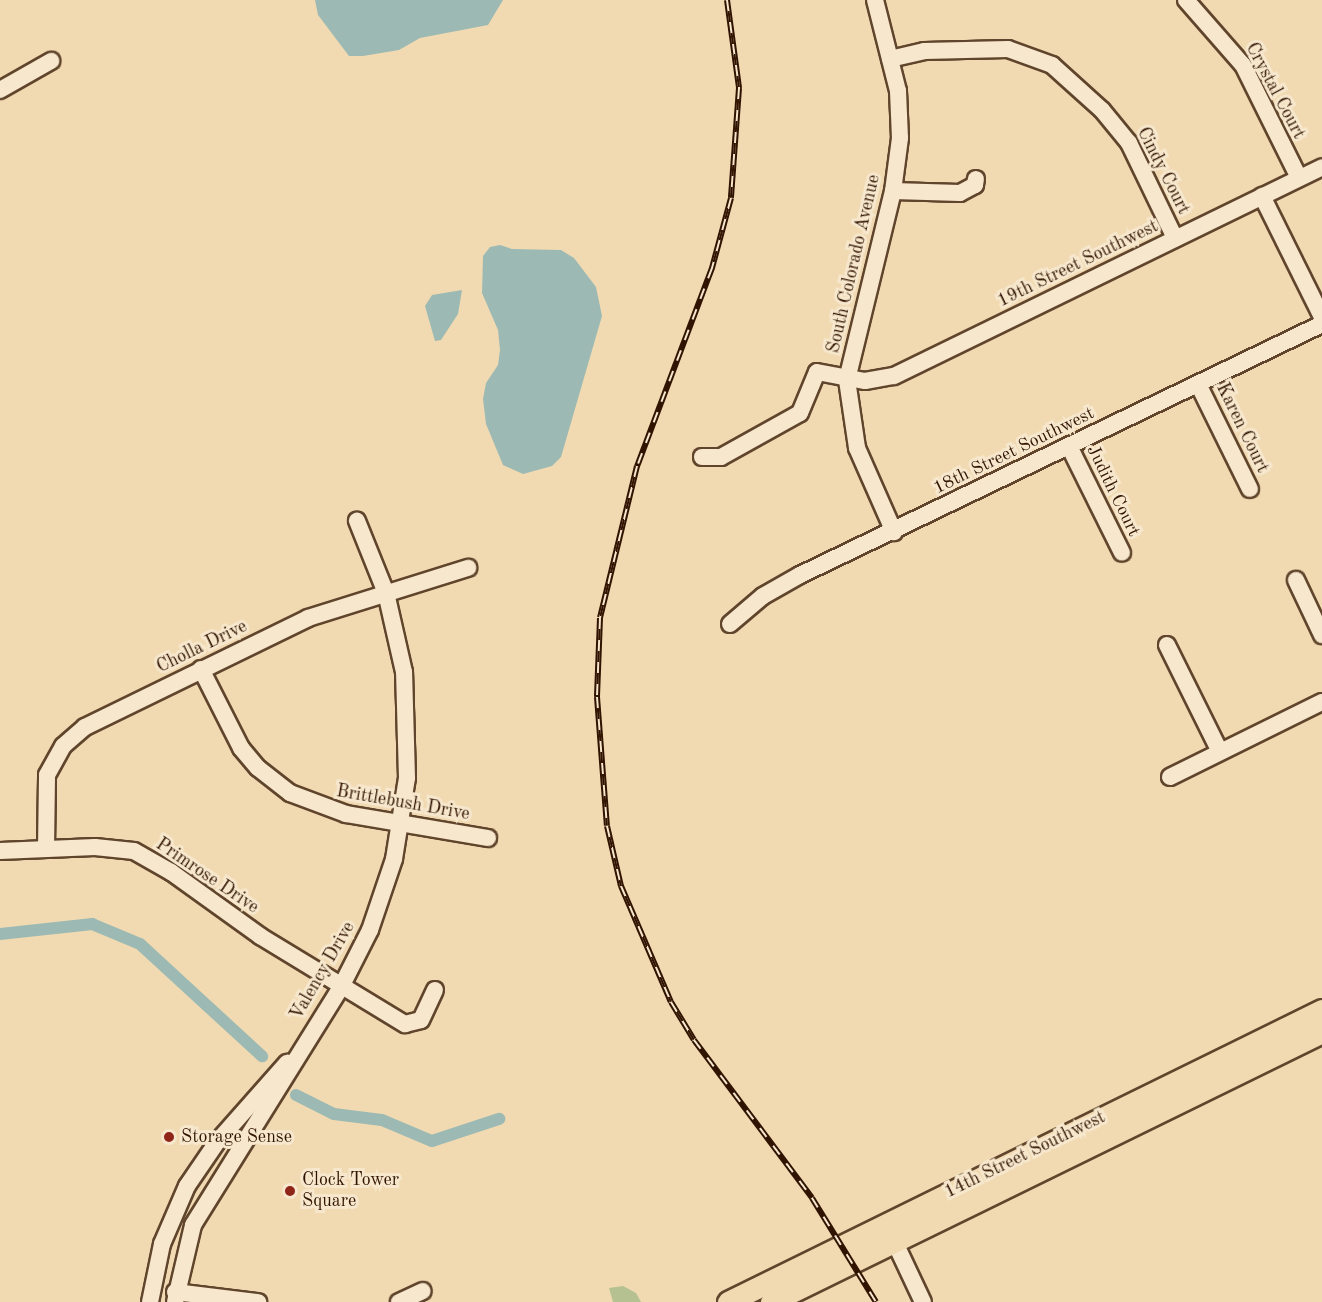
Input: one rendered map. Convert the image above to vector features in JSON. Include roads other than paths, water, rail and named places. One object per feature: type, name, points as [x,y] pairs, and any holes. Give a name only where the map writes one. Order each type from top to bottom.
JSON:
[{"type":"main road","name":"14th Street Southwest","points":[[771,1302],[890,1232],[1322,1010]]},
{"type":"main road","name":"14th Street Southwest","points":[[728,1302],[890,1232],[1322,1032]]},
{"type":"street","name":"South Colorado Avenue","points":[[874,0],[902,111],[893,191],[847,380],[857,448],[894,532]]},
{"type":"street","name":"Crystal Court","points":[[1186,0],[1243,65],[1299,178]]},
{"type":"street","name":"Cindy Court","points":[[890,59],[924,51],[1000,49],[1022,51],[1052,65],[1121,131],[1174,238]]},
{"type":"street","points":[[0,90],[51,61]]},
{"type":"street","name":"19th Street Southwest","points":[[702,457],[721,457],[800,413],[817,372],[847,380],[867,381],[894,376],[1322,167]]},
{"type":"street","points":[[893,191],[960,193],[975,185],[976,179]]},
{"type":"street","points":[[1263,196],[1322,317]]},
{"type":"street","name":"18th Street Southwest","points":[[730,624],[763,596],[800,575],[894,532],[1322,324]]},
{"type":"street","name":"Karen Court","points":[[1198,384],[1250,489]]},
{"type":"street","name":"Judith Court","points":[[1069,446],[1122,553]]},
{"type":"street","name":"Valency Drive","points":[[175,1297],[186,1244],[201,1208],[278,1090],[296,1054],[341,987],[375,916],[401,823],[407,778],[408,713],[401,653],[386,593],[357,521]]},
{"type":"street","name":"Cholla Drive","points":[[46,849],[45,785],[51,765],[63,746],[85,727],[308,618],[468,568]]},
{"type":"street","points":[[1296,580],[1322,635]]},
{"type":"street","points":[[1167,645],[1220,752]]},
{"type":"street","name":"Brittlebush Drive","points":[[201,669],[241,748],[279,786],[333,811],[488,838]]},
{"type":"street","points":[[1170,777],[1322,702]]},
{"type":"street","name":"Primrose Drive","points":[[0,851],[114,848],[144,856],[341,987],[395,1020],[414,1025],[428,1013],[435,990]]},
{"type":"street","name":"Valency Drive","points":[[150,1302],[162,1244],[187,1186],[217,1142],[296,1054]]},
{"type":"street","points":[[890,1232],[923,1302]]},
{"type":"street","points":[[399,1302],[423,1291]]},
{"type":"street","points":[[175,1297],[258,1302]]},
{"type":"water","points":[[315,0],[503,0],[488,25],[420,38],[399,50],[349,56],[318,15]]},
{"type":"water","points":[[500,245],[512,249],[561,250],[574,258],[596,287],[602,316],[561,457],[552,466],[523,474],[503,465],[486,424],[483,399],[486,383],[498,365],[500,350],[498,330],[482,293],[483,256],[490,247]]},
{"type":"water","points":[[462,290],[458,314],[441,340],[435,341],[425,306],[432,295]]},
{"type":"waterway","points":[[0,934],[92,924],[140,944],[262,1056]]},
{"type":"waterway","points":[[296,1095],[334,1114],[382,1120],[432,1141],[499,1119]]},
{"type":"railway","points":[[727,0],[739,88],[731,198],[712,268],[637,466],[600,618],[597,697],[607,826],[621,886],[671,1002],[694,1040],[812,1198],[876,1302]]},
{"type":"place","name":"Storage Sense","points":[[169,1137]]},
{"type":"place","name":"Clock Tower Square","points":[[290,1191]]}]
